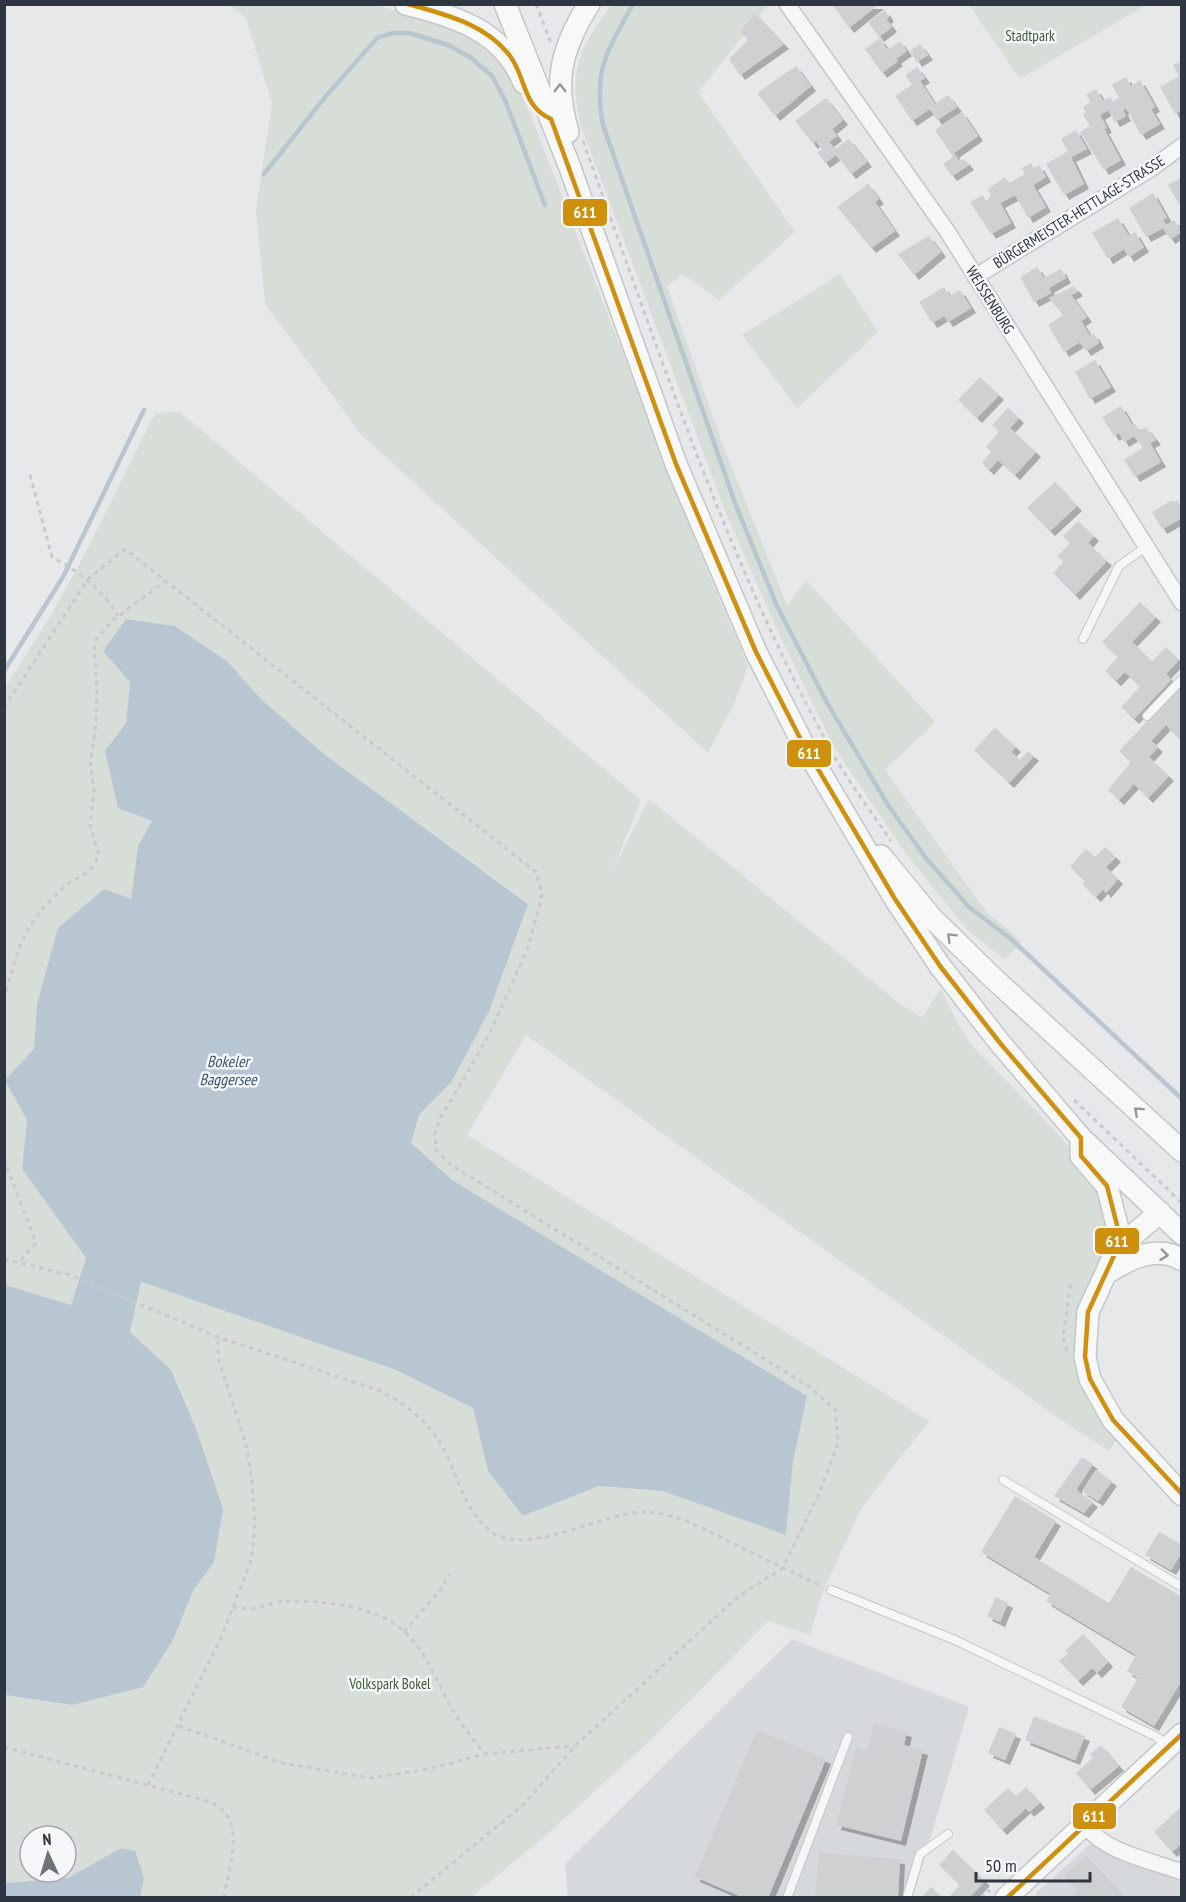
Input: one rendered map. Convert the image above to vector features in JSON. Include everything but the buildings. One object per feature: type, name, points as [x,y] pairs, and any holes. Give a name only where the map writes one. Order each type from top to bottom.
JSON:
[{"type":"main road","points":[[405,4],[450,15],[479,28],[504,49],[518,68],[535,110],[551,119]]},
{"type":"main road","points":[[505,4],[551,119],[676,464],[756,652],[802,742],[895,899],[940,966],[1000,1043],[1082,1138],[1182,1234]]},
{"type":"main road","points":[[568,165],[571,142],[560,96],[563,55],[571,33],[589,4]]},
{"type":"main road","points":[[855,831],[889,865],[931,917],[993,978],[1182,1150]]},
{"type":"main road","points":[[1082,1138],[1082,1156],[1107,1186],[1114,1204],[1117,1249],[1088,1312],[1085,1357],[1090,1379],[1100,1401],[1113,1420],[1182,1495]]},
{"type":"main road","points":[[1117,1249],[1160,1212]]},
{"type":"main road","points":[[1107,1273],[1128,1260],[1144,1254],[1162,1253],[1182,1260]]},
{"type":"main road","points":[[1006,1898],[1175,1740]]},
{"type":"street","name":"WEISSENBURG","points":[[787,4],[947,231],[1182,603]]},
{"type":"street","name":"BÜRGERMEISTER-HETTLAGE-STRASSE","points":[[975,277],[1152,168],[1182,146]]},
{"type":"street","points":[[1084,1826],[1094,1837],[1114,1848],[1182,1872]]},
{"type":"lane","points":[[1083,639],[1119,566],[1146,547]]},
{"type":"lane","points":[[1147,716],[1182,679]]},
{"type":"lane","points":[[1003,1480],[1182,1587]]},
{"type":"lane","points":[[831,1590],[955,1640],[1157,1737],[1175,1740]]},
{"type":"lane","points":[[787,1898],[848,1737]]},
{"type":"lane","points":[[907,1898],[920,1854],[948,1834]]},
{"type":"path","points":[[536,4],[554,50],[563,55]]},
{"type":"path","points":[[582,140],[721,516],[773,634],[831,752],[896,850]]},
{"type":"path","points":[[30,475],[52,557],[82,574],[107,597],[118,616]]},
{"type":"path","points":[[4,708],[87,579],[125,549],[164,582],[536,872],[542,895],[528,948],[489,1035],[440,1119],[435,1134],[436,1150],[451,1165],[810,1387],[836,1411],[838,1443],[819,1491],[783,1568],[740,1595],[576,1745],[522,1806],[411,1898]]},
{"type":"path","points":[[4,1000],[15,958],[32,919],[65,886],[90,873],[99,855],[90,825],[94,792],[90,761],[95,733],[97,694],[94,642],[118,616],[164,582]]},
{"type":"path","points":[[1072,1098],[1182,1203]]},
{"type":"path","points":[[4,1159],[36,1243],[18,1262]]},
{"type":"path","points":[[4,1259],[70,1275],[218,1336],[378,1390],[399,1401],[418,1415],[438,1439],[471,1506],[484,1525],[496,1535],[514,1539],[538,1538],[643,1512],[663,1513],[691,1523],[831,1590]]},
{"type":"path","points":[[148,1785],[179,1726],[233,1608],[252,1558],[255,1524],[246,1444],[218,1358],[218,1336]]},
{"type":"path","points":[[404,1632],[441,1590],[449,1574]]},
{"type":"path","points":[[233,1608],[254,1608],[284,1600],[352,1607],[385,1618],[404,1632],[426,1661],[443,1688],[452,1709],[484,1754]]},
{"type":"path","points":[[179,1726],[282,1763],[370,1778],[429,1769],[484,1754],[576,1745]]},
{"type":"path","points":[[4,1747],[211,1802],[226,1814],[232,1828],[233,1842],[224,1898]]},
{"type":"shaded area","points":[[792,1639],[969,1707],[913,1897],[568,1897],[565,1864]]},
{"type":"shaded area","points":[[1091,1843],[1181,1882],[1181,1897],[1038,1898],[1035,1894]]},
{"type":"green space","points":[[230,5],[375,5],[451,24],[498,54],[512,75],[531,116],[700,553],[748,666],[735,702],[708,753],[361,434],[265,304],[256,210],[272,103],[246,18]]},
{"type":"green space","points":[[611,5],[768,5],[698,92],[795,232],[719,300],[683,274],[667,286],[720,437],[787,606],[806,580],[935,722],[885,770],[984,909],[1022,942],[1005,960],[967,929],[906,854],[834,747],[779,634],[726,513],[581,126],[576,90],[579,61],[591,35]]},
{"type":"green space","name":"Stadtpark","points":[[969,5],[1146,5],[1020,79]]},
{"type":"green space","points":[[840,274],[878,332],[797,408],[742,335]]},
{"type":"green space","name":"Volkspark Bokel","points":[[180,412],[641,800],[612,872],[649,799],[904,1007],[922,1017],[941,989],[967,1039],[1073,1151],[1103,1198],[1109,1219],[1107,1243],[1083,1303],[1078,1325],[1077,1345],[1078,1364],[1083,1382],[1091,1400],[1117,1440],[1109,1451],[1061,1420],[526,1035],[467,1135],[929,1421],[862,1507],[823,1591],[810,1635],[768,1621],[652,1739],[541,1840],[471,1897],[140,1897],[144,1878],[121,1848],[78,1872],[78,1824],[18,1824],[18,1882],[5,1883],[4,1695],[72,1705],[173,1640],[193,1591],[214,1562],[171,1370],[130,1332],[140,1282],[396,1370],[473,1408],[488,1471],[523,1516],[599,1486],[664,1491],[786,1535],[793,1462],[807,1397],[452,1180],[410,1143],[419,1115],[452,1081],[528,903],[324,754],[261,699],[227,661],[175,626],[126,619],[103,651],[130,682],[126,723],[105,751],[152,821],[138,846],[131,900],[37,1004],[34,1049],[6,1080],[27,1120],[22,1169],[86,1258],[71,1305],[5,1285],[5,688],[51,615],[88,548],[155,413]]},
{"type":"water","name":"Bokeler Baggersee","points":[[126,619],[175,626],[227,661],[261,699],[324,754],[528,904],[489,1011],[452,1081],[419,1115],[411,1143],[452,1180],[807,1396],[793,1462],[786,1535],[663,1491],[599,1486],[523,1516],[488,1471],[473,1408],[396,1370],[141,1282],[130,1332],[171,1370],[196,1429],[223,1509],[214,1562],[193,1591],[173,1640],[143,1687],[72,1705],[5,1695],[5,1285],[71,1305],[86,1258],[22,1169],[27,1120],[5,1080],[34,1049],[37,1004],[58,928],[104,889],[131,899],[138,846],[152,821],[118,808],[105,751],[126,723],[130,682],[103,651]]},
{"type":"water","points":[[121,1848],[135,1851],[144,1878],[140,1897],[5,1897],[5,1883],[78,1884],[78,1872]]},
{"type":"waterway","points":[[633,4],[604,62],[600,89],[603,125],[735,503],[777,606],[826,701],[888,805],[925,857],[969,907],[1011,939],[1182,1099]]},
{"type":"waterway","points":[[264,174],[326,96],[377,38],[393,33],[409,33],[448,45],[470,57],[492,76],[505,100],[545,205]]},
{"type":"waterway","points":[[4,671],[63,577],[144,410]]},
{"type":"transit line","name":"611","points":[[408,4],[464,22],[489,36],[510,56],[535,107],[551,119],[676,464],[756,652],[802,742],[895,899],[940,966],[1000,1043],[1081,1138],[1081,1156],[1107,1186],[1117,1225],[1117,1249],[1088,1312],[1085,1357],[1090,1379],[1113,1420],[1182,1494]]},
{"type":"transit line","name":"611","points":[[1007,1898],[1182,1734]]}]
